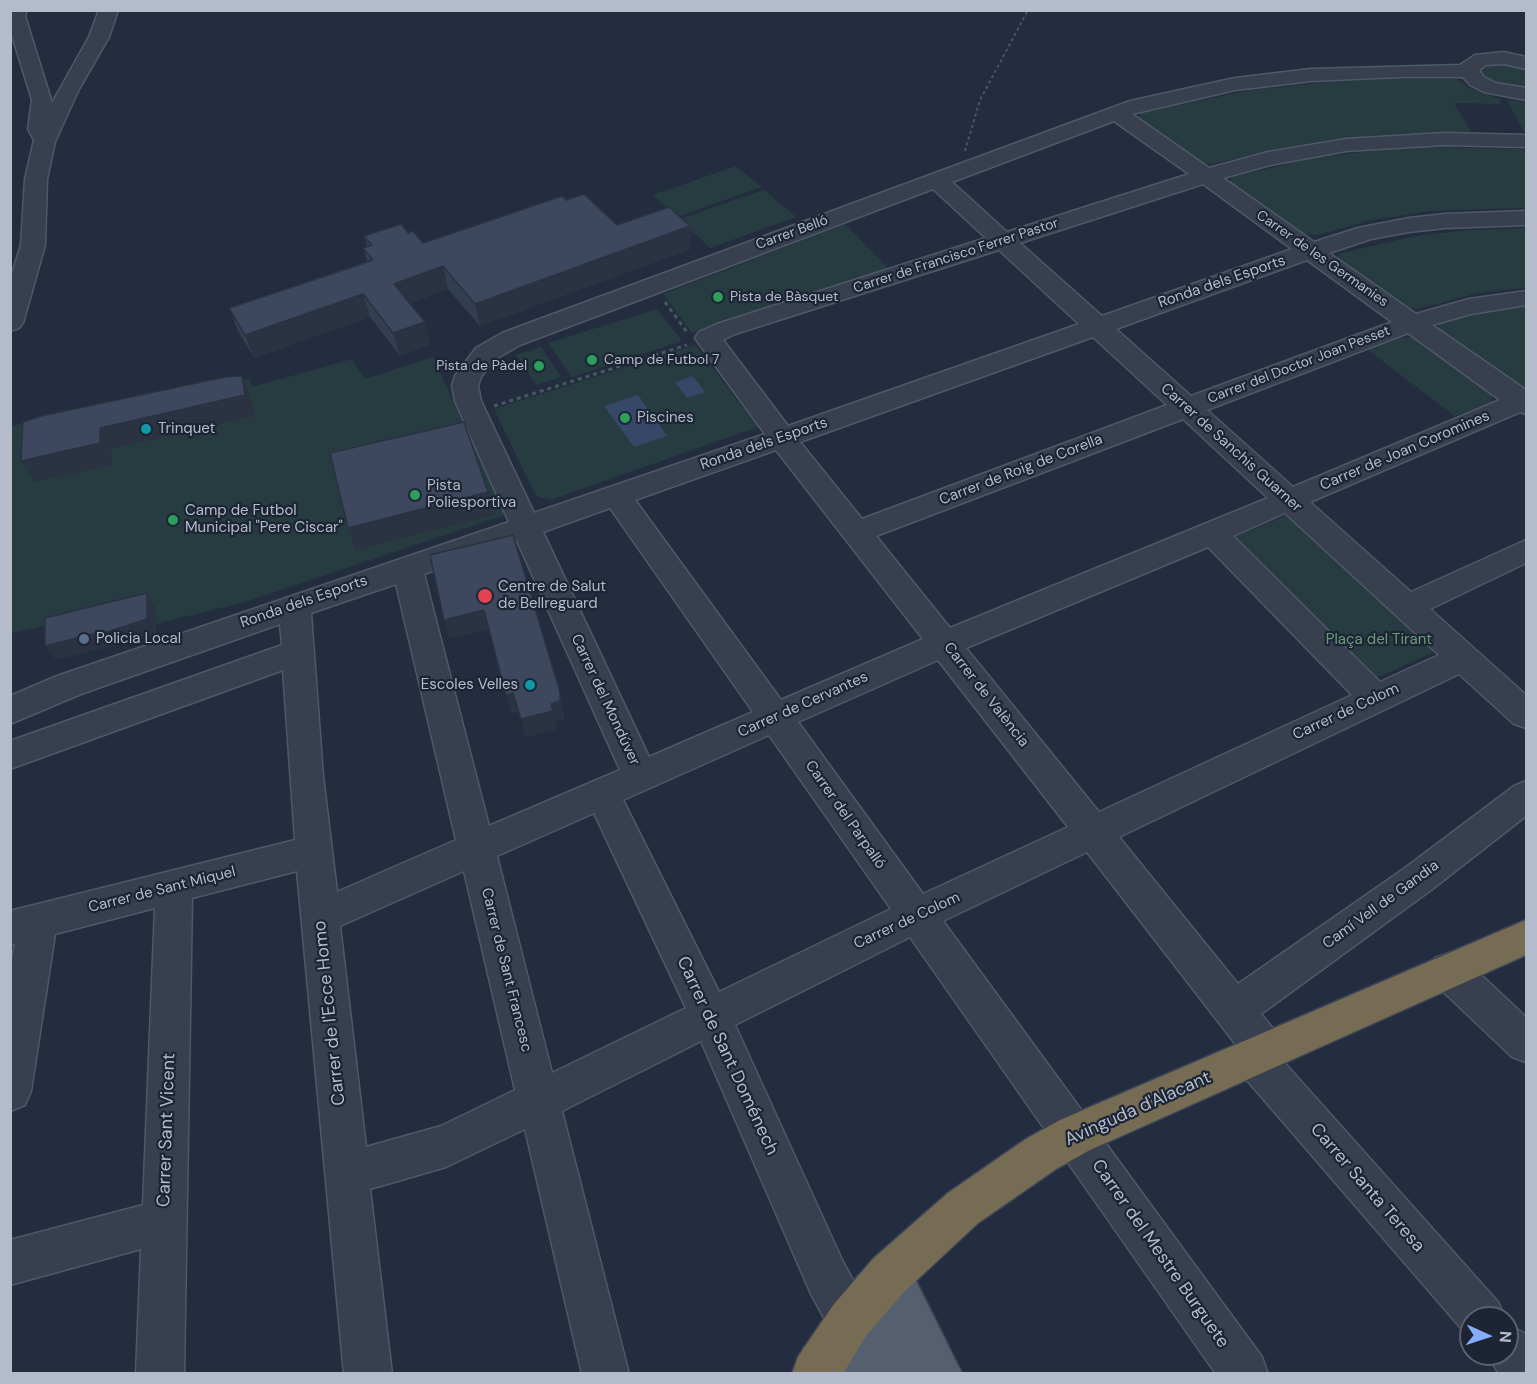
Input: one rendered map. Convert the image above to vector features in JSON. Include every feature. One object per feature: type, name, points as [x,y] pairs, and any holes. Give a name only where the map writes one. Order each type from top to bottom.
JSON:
[{"type":"highway","name":"Avinguda d'Alacant","points":[[818,1369],[871,1296],[963,1208],[1005,1177],[1075,1135],[1527,937]]},
{"type":"main road","points":[[871,1296],[878,1315],[917,1370]]},
{"type":"main road","points":[[818,1369],[859,1355],[877,1357],[917,1370]]},
{"type":"street","points":[[18,10],[16,16],[42,100],[39,129],[44,142]]},
{"type":"street","points":[[10,323],[33,245],[36,178],[44,142],[68,91],[99,37],[110,10]]},
{"type":"street","points":[[1527,63],[1504,58],[1482,59],[1469,66],[1468,71],[1477,81],[1498,91],[1527,94]]},
{"type":"street","name":"Carrer Belló","points":[[474,365],[498,345],[511,339],[1116,112],[1161,98],[1264,80],[1347,73],[1468,71]]},
{"type":"street","points":[[1498,91],[1526,143]]},
{"type":"street","name":"Carrer de les Germanies","points":[[1116,112],[1525,402]]},
{"type":"street","name":"Carrer de Francisco Ferrer Pastor","points":[[701,340],[726,329],[1268,159],[1346,146],[1444,139],[1526,143]]},
{"type":"street","name":"Carrer de Sanchis Guarner","points":[[936,180],[1527,715]]},
{"type":"street","name":"Ronda dels Esports","points":[[10,711],[69,685],[782,438],[1310,250],[1366,234],[1409,225],[1445,221],[1527,218]]},
{"type":"street","name":"Carrer del Doctor Joan Pesset","points":[[1186,407],[1412,323],[1469,307],[1527,298]]},
{"type":"street","name":"Carrer de València","points":[[701,340],[782,438],[1095,832],[1234,1010],[1259,1054]]},
{"type":"street","name":"Carrer del Mondúver","points":[[474,365],[465,386],[466,394],[640,775]]},
{"type":"street","name":"Carrer de Joan Coromines","points":[[1288,500],[1525,402]]},
{"type":"street","name":"Carrer de Roig de Corella","points":[[857,532],[1186,407]]},
{"type":"street","name":"Carrer del Parpalló","points":[[616,495],[1075,1135]]},
{"type":"street","name":"Carrer de Cervantes","points":[[320,917],[945,643],[1288,500]]},
{"type":"street","points":[[1212,533],[1375,698]]},
{"type":"street","points":[[1407,607],[1527,551]]},
{"type":"street","name":"Carrer de Sant Francesc","points":[[407,567],[606,1374]]},
{"type":"street","name":"Carrer de l'Ecce Homo","points":[[295,605],[313,851],[368,1374]]},
{"type":"street","points":[[10,755],[297,652]]},
{"type":"street","name":"Carrer de Colom","points":[[348,1174],[446,1146],[539,1103],[711,1015],[916,915],[1462,658]]},
{"type":"street","name":"Carrer de Sant Doménech","points":[[602,792],[711,1015],[827,1278],[871,1296]]},
{"type":"street","name":"Camí Vell de Gandia","points":[[1234,1010],[1418,879],[1527,796]]},
{"type":"street","name":"Carrer de Sant Miquel","points":[[24,924],[313,851]]},
{"type":"street","name":"Carrer Sant Vicent","points":[[160,1374],[174,887]]},
{"type":"street","points":[[10,1091],[24,924]]},
{"type":"street","points":[[1449,971],[1527,1043]]},
{"type":"street","name":"Carrer Santa Teresa","points":[[1259,1054],[1472,1306]]},
{"type":"street","name":"Carrer del Mestre Burguete","points":[[1075,1135],[1245,1374]]},
{"type":"street","points":[[10,1263],[165,1221]]},
{"type":"path","points":[[965,169],[963,158],[975,112],[1028,10]]},
{"type":"path","points":[[474,413],[701,340],[652,285]]},
{"type":"green space","points":[[1491,62],[1526,68],[1526,89],[1513,89],[1485,80],[1479,71],[1480,67]]},
{"type":"green space","points":[[1386,79],[1457,79],[1469,88],[1499,99],[1501,104],[1454,103],[1471,132],[1398,134],[1331,140],[1270,150],[1213,164],[1203,163],[1138,118],[1142,113],[1251,90]]},
{"type":"green space","points":[[1507,100],[1526,102],[1526,134],[1525,134]]},
{"type":"green space","points":[[1429,147],[1523,149],[1526,155],[1526,208],[1430,211],[1371,220],[1318,235],[1301,234],[1230,182],[1232,177],[1312,158]]},
{"type":"green space","points":[[736,166],[761,187],[677,217],[653,195]]},
{"type":"green space","points":[[764,190],[796,217],[710,248],[679,219]]},
{"type":"green space","points":[[845,224],[890,270],[692,333],[663,294]]},
{"type":"green space","points":[[1526,228],[1526,288],[1482,292],[1418,309],[1406,307],[1339,260],[1338,254],[1415,236],[1470,230]]},
{"type":"green space","points":[[1526,304],[1526,387],[1517,385],[1439,330],[1438,324],[1459,317]]},
{"type":"green space","name":"Camp de Futbol 7","points":[[657,309],[682,341],[572,377],[548,343]]},
{"type":"green space","points":[[1401,337],[1414,338],[1491,393],[1492,403],[1455,416],[1368,350]]},
{"type":"green space","name":"Piscines","points":[[695,345],[758,427],[550,500],[536,496],[494,409]]},
{"type":"green space","name":"Pista de Pàdel","points":[[541,347],[561,377],[536,385],[516,355]]},
{"type":"green space","points":[[433,357],[505,515],[245,602],[156,624],[156,633],[114,647],[111,620],[54,624],[11,633],[11,426],[249,379],[252,387],[352,359],[365,379]]},
{"type":"green space","name":"Plaça del Tirant","points":[[1290,514],[1439,650],[1372,680],[1230,539]]},
{"type":"water","points":[[693,376],[705,392],[687,398],[675,382]]},
{"type":"water","points":[[638,395],[667,436],[634,447],[604,406]]},
{"type":"building","points":[[584,194],[617,225],[669,207],[690,226],[475,304],[443,266],[394,284],[425,322],[393,333],[363,294],[245,335],[229,308],[373,260],[363,248],[372,245],[364,236],[401,224],[408,233],[413,231],[423,243],[562,196],[566,200]]},
{"type":"building","points":[[242,376],[245,395],[100,428],[100,443],[21,461],[23,422],[41,416],[225,377]]},
{"type":"building","name":"Pista Poliesportiva","points":[[464,422],[488,492],[348,528],[330,453]]},
{"type":"building","points":[[513,535],[560,692],[560,701],[551,704],[553,711],[521,719],[513,693],[506,695],[484,610],[444,620],[430,555]]},
{"type":"building","points":[[147,593],[147,619],[104,633],[104,631],[45,646],[45,618]]},
{"type":"place","name":"Pista de Bàsquet","points":[[718,297]]},
{"type":"place","name":"Camp de Futbol 7","points":[[592,360]]},
{"type":"place","name":"Pista de Pàdel","points":[[539,366]]},
{"type":"place","name":"Piscines","points":[[625,418]]},
{"type":"place","name":"Trinquet","points":[[146,429]]},
{"type":"place","name":"Pista Poliesportiva","points":[[415,495]]},
{"type":"place","name":"Camp de Futbol Municipal \"Pere Ciscar\"","points":[[173,520]]},
{"type":"place","name":"Centre de Salut de Bellreguard","points":[[485,596]]},
{"type":"place","name":"Policia Local","points":[[84,639]]},
{"type":"place","name":"Escoles Velles","points":[[530,685]]}]
